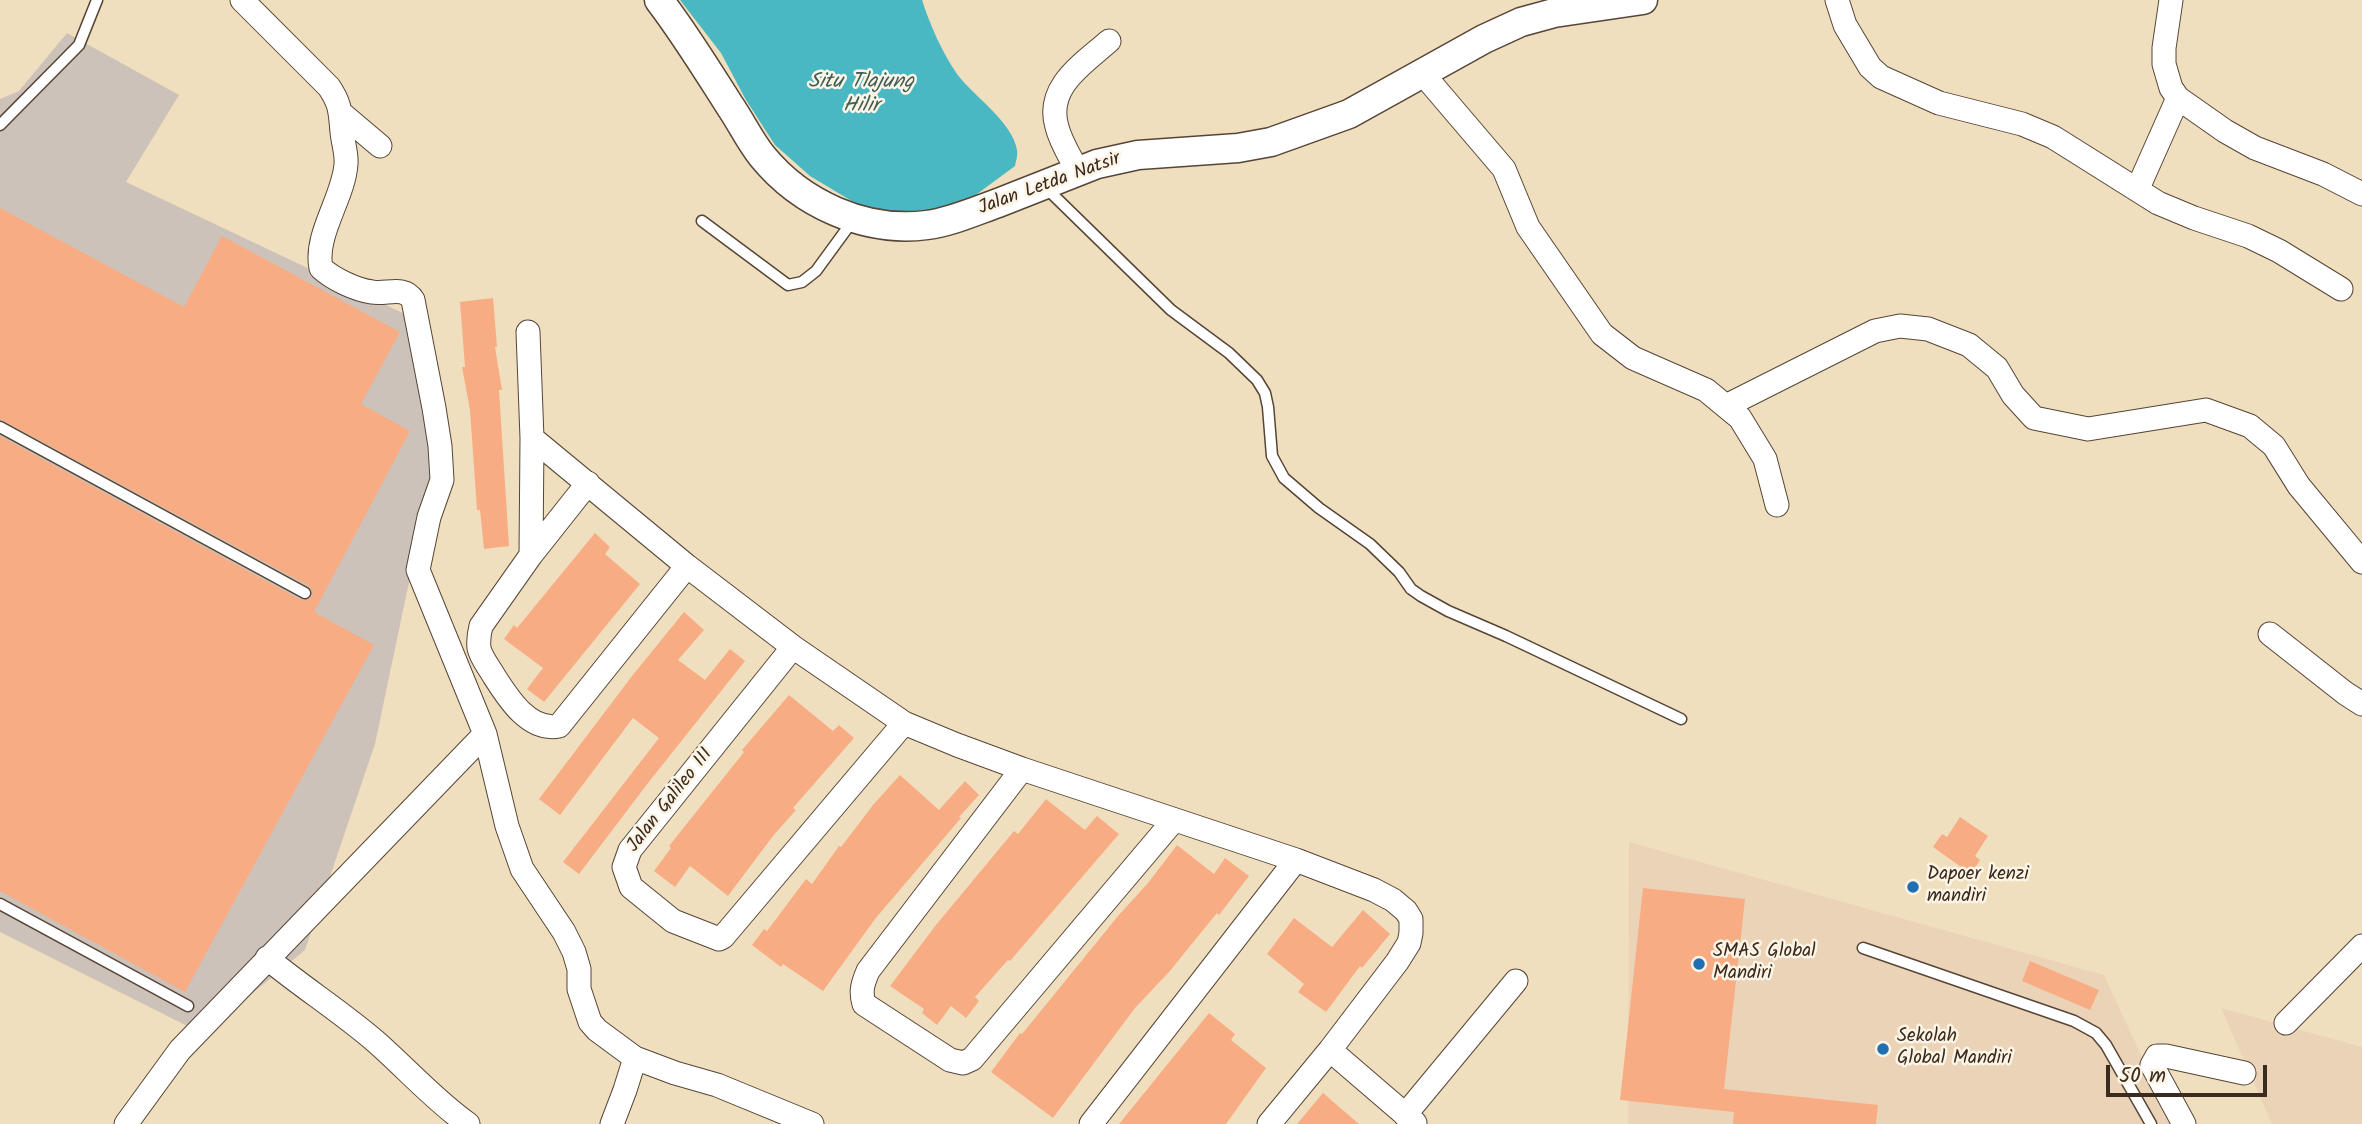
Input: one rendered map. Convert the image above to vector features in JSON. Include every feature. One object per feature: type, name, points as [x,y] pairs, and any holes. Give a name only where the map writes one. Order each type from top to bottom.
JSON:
[{"type":"street","points":[[242,0],[329,87],[338,100],[346,163],[321,249],[321,268],[363,290],[373,293],[403,292],[413,300],[435,408],[442,480],[429,517],[418,570],[485,734],[513,846],[522,869],[564,932],[574,952],[579,969],[579,989],[590,1022],[635,1058],[717,1085],[812,1124]]},
{"type":"street","name":"Jalan Letda Natsir","points":[[659,0],[693,47],[761,155],[782,176],[831,209],[854,218],[900,227],[929,225],[960,218],[1097,164],[1138,155],[1238,148],[1271,142],[1349,114],[1484,39],[1521,22],[1555,13],[1643,0]]},
{"type":"street","points":[[1837,0],[1844,25],[1870,67],[1881,77],[1939,103],[2038,130],[2158,202],[2248,236],[2279,251],[2341,289]]},
{"type":"street","points":[[2171,0],[2164,64],[2171,88],[2178,98],[2255,148],[2323,174],[2362,194]]},
{"type":"street","points":[[1078,172],[1057,128],[1055,99],[1061,86],[1109,41]]},
{"type":"street","points":[[1423,74],[1504,169],[1528,227],[1602,334],[1633,358],[1706,390],[1740,418],[1765,459],[1777,505]]},
{"type":"street","points":[[2138,188],[2178,98]]},
{"type":"street","points":[[341,113],[380,146]]},
{"type":"street","points":[[1726,407],[1875,331],[1900,326],[1928,328],[1969,345],[1997,369],[2013,395],[2034,418],[2088,429],[2206,410],[2250,426],[2274,446],[2299,486],[2362,562]]},
{"type":"street","points":[[528,332],[532,438],[531,555]]},
{"type":"street","points":[[532,438],[687,566],[793,647],[904,723],[957,746],[1022,769],[1297,860],[1383,895],[1406,911],[1410,919],[1409,943],[1403,953],[1330,1050],[1269,1124]]},
{"type":"street","points":[[588,483],[531,555],[481,626],[478,639],[481,654],[512,704],[540,726],[559,726],[687,566]]},
{"type":"street","points":[[2270,634],[2362,704]]},
{"type":"street","name":"Jalan Galileo III","points":[[793,647],[630,850],[624,867],[628,883],[673,921],[719,939],[723,937],[904,723]]},
{"type":"street","points":[[126,1124],[180,1049],[485,734]]},
{"type":"street","points":[[1022,769],[868,971],[862,985],[864,1004],[950,1060],[963,1063],[972,1059],[1174,820]]},
{"type":"street","points":[[1091,1124],[1297,860]]},
{"type":"street","points":[[2287,1023],[2362,946]]},
{"type":"street","points":[[267,958],[300,986],[374,1040],[431,1095],[468,1124]]},
{"type":"street","points":[[1330,1050],[1411,1119],[1516,981]]},
{"type":"street","points":[[2184,1124],[2152,1065],[2157,1056],[2244,1073]]},
{"type":"street","points":[[612,1124],[635,1058]]},
{"type":"lane","points":[[0,125],[79,46],[97,0]]},
{"type":"lane","points":[[1043,185],[1171,310],[1229,353],[1257,380],[1265,393],[1272,456],[1277,469],[1319,509],[1370,544],[1399,572],[1411,589],[1448,611],[1681,719]]},
{"type":"lane","points":[[702,221],[788,285],[802,282],[816,271],[854,218]]},
{"type":"lane","points":[[0,427],[305,593]]},
{"type":"lane","points":[[0,904],[188,1006]]},
{"type":"lane","points":[[1863,948],[2074,1021],[2096,1033],[2106,1045],[2151,1124]]},
{"type":"shaded area","points":[[67,33],[179,95],[126,182],[409,316],[440,447],[375,744],[305,950],[203,1034],[0,932],[0,99],[19,91]]},
{"type":"shaded area","name":"Sekolah Global Mandiri","points":[[1629,842],[2104,975],[2173,1124],[1628,1124]]},
{"type":"shaded area","points":[[2221,1008],[2362,1047],[2362,1124],[2272,1124]]},
{"type":"water","name":"Situ Tlajung Hilir","points":[[680,0],[922,0],[937,38],[957,74],[1000,119],[1014,139],[1017,152],[1015,166],[973,197],[939,209],[912,214],[883,214],[855,203],[810,176],[775,145],[746,100],[721,53]]},
{"type":"building","points":[[0,208],[184,307],[222,236],[400,332],[361,404],[410,431],[314,612],[374,645],[185,992],[0,891],[0,436],[301,600],[310,599],[313,592],[309,586],[0,419]]},
{"type":"building","points":[[493,298],[495,347],[502,390],[499,390],[509,546],[484,549],[480,510],[477,510],[470,410],[462,367],[465,367],[460,302]]},
{"type":"building","points":[[595,533],[610,547],[605,554],[640,584],[544,702],[527,689],[543,668],[504,639],[514,625],[517,628]]},
{"type":"building","points":[[684,612],[704,630],[678,660],[705,680],[730,649],[745,661],[579,874],[563,862],[659,738],[633,718],[560,815],[539,799]]},
{"type":"building","points":[[789,695],[833,731],[839,725],[854,738],[793,808],[796,810],[728,896],[690,866],[675,887],[654,871],[671,848],[669,846],[744,752],[742,750]]},
{"type":"building","points":[[900,775],[939,810],[965,781],[979,795],[875,919],[823,991],[783,964],[781,967],[752,945],[764,929],[767,931],[806,879],[812,884],[839,846],[841,847]]},
{"type":"building","points":[[1046,799],[1085,830],[1097,816],[1119,834],[1010,961],[1008,960],[975,997],[979,1001],[966,1018],[951,1006],[937,1025],[922,1013],[924,1009],[890,986],[936,925],[1014,831],[1018,834]]},
{"type":"building","points":[[1960,817],[1988,836],[1975,856],[1980,860],[1971,874],[1933,847],[1942,834],[1947,837]]},
{"type":"building","points":[[1177,845],[1214,874],[1225,858],[1249,876],[1219,915],[1217,913],[1169,972],[1135,1008],[1053,1118],[991,1072],[1020,1033],[1022,1034]]},
{"type":"building","points":[[1643,888],[1745,899],[1724,1089],[1878,1105],[1876,1124],[1733,1124],[1734,1112],[1620,1100]]},
{"type":"building","points":[[1363,910],[1390,934],[1362,968],[1360,966],[1326,1012],[1298,992],[1304,984],[1267,954],[1294,918],[1332,947]]},
{"type":"building","points":[[2030,961],[2099,990],[2090,1010],[2022,981]]},
{"type":"building","points":[[1209,1013],[1235,1034],[1231,1040],[1266,1068],[1226,1124],[1119,1124]]},
{"type":"building","points":[[1323,1093],[1359,1124],[1297,1124]]},
{"type":"place","name":"Dapoer kenzi mandiri","points":[[1913,887]]},
{"type":"place","name":"SMAS Global Mandiri","points":[[1699,964]]},
{"type":"place","name":"Sekolah Global Mandiri","points":[[1883,1049]]}]
